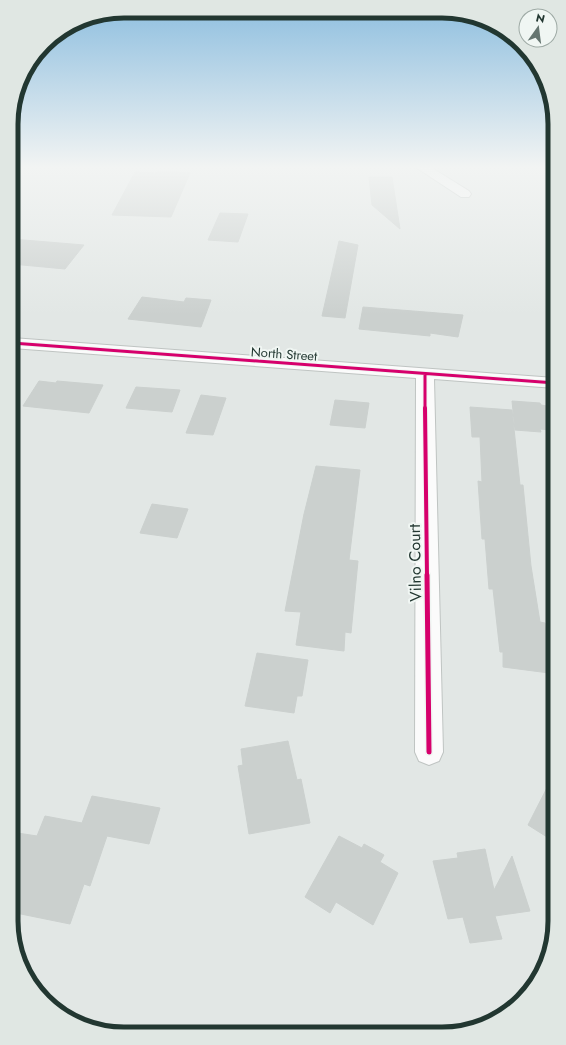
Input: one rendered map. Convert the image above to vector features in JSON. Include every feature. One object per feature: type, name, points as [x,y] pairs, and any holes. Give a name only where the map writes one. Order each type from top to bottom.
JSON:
[{"type":"street","name":"North Street","points":[[18,343],[548,383]]},
{"type":"street","name":"Vilno Court","points":[[425,374],[429,752]]},
{"type":"building","points":[[218,217],[247,217],[238,242],[208,240]]},
{"type":"building","points":[[386,217],[398,217],[400,229]]},
{"type":"building","points":[[18,240],[84,245],[65,269],[18,265]]},
{"type":"building","points":[[339,241],[358,245],[345,318],[322,316]]},
{"type":"building","points":[[142,297],[184,302],[186,298],[211,300],[201,327],[128,319]]},
{"type":"building","points":[[363,307],[463,315],[458,337],[430,333],[430,336],[359,329]]},
{"type":"building","points":[[39,381],[103,385],[89,413],[23,406]]},
{"type":"building","points":[[136,387],[180,390],[172,412],[126,408]]},
{"type":"building","points":[[201,395],[226,398],[213,435],[186,433]]},
{"type":"building","points":[[335,400],[369,403],[365,428],[330,425]]},
{"type":"building","points":[[512,401],[540,403],[541,405],[547,406],[548,430],[540,429],[541,432],[515,430]]},
{"type":"building","points":[[470,407],[512,410],[520,485],[523,485],[531,566],[540,622],[545,623],[548,673],[503,667],[503,652],[500,652],[493,589],[489,589],[485,539],[482,539],[478,481],[482,482],[480,437],[472,437]]},
{"type":"building","points":[[316,466],[360,470],[349,560],[358,561],[351,633],[345,632],[344,651],[296,645],[301,612],[285,611],[304,514]]},
{"type":"building","points":[[152,504],[188,509],[177,538],[140,533]]},
{"type":"building","points":[[257,653],[308,660],[302,696],[297,696],[294,713],[245,706]]},
{"type":"building","points":[[288,741],[297,780],[301,779],[310,823],[249,834],[238,766],[243,765],[241,749]]},
{"type":"building","points":[[548,786],[548,838],[528,825]]},
{"type":"building","points":[[92,796],[160,808],[149,844],[107,836],[90,886],[84,884],[70,924],[18,913],[18,833],[37,836],[45,816],[82,823]]},
{"type":"building","points":[[339,836],[362,848],[364,844],[384,855],[380,862],[398,873],[373,925],[336,902],[330,913],[305,897]]},
{"type":"building","points":[[485,849],[494,890],[512,856],[530,911],[495,916],[502,939],[470,943],[463,917],[448,919],[433,861],[458,858],[457,853]]},
{"type":"cycle path","points":[[18,343],[548,382]]},
{"type":"cycle path","points":[[425,374],[429,752]]}]
